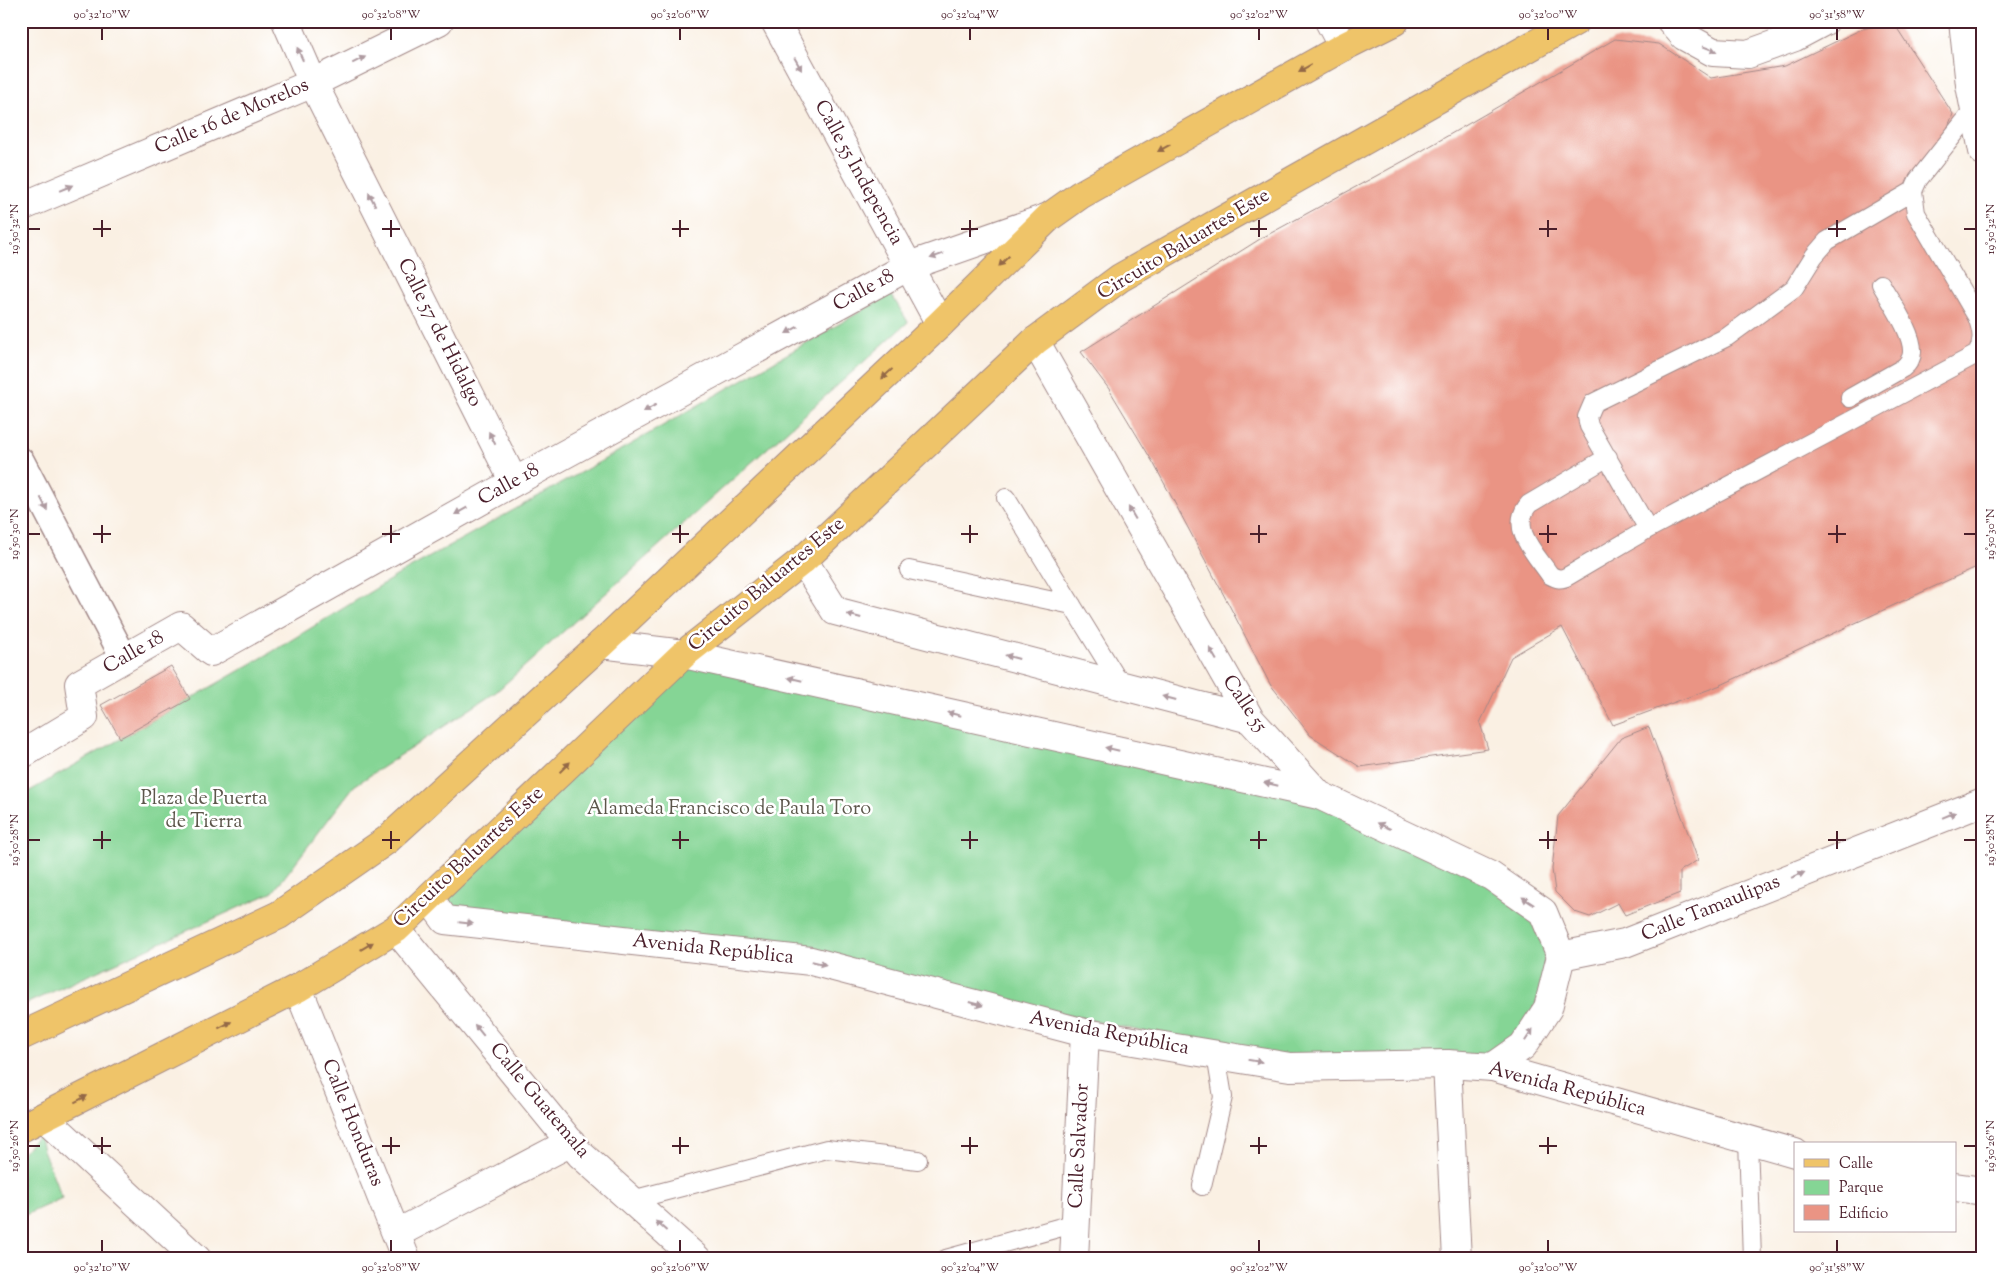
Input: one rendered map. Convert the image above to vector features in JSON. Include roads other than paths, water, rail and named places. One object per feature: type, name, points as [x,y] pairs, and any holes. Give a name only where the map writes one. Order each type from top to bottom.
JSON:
[{"type":"main road","points":[[21,1036],[279,915],[387,840],[601,644],[940,324],[1049,217],[1080,195],[1342,47],[1395,21]]},
{"type":"main road","name":"Circuito Baluartes Este","points":[[21,1140],[33,1123],[298,988],[396,928],[684,654],[803,560],[1035,341],[1120,278],[1576,21]]},
{"type":"street","name":"Calle 57 de Hidalgo","points":[[286,21],[313,83],[514,482]]},
{"type":"street","name":"Calle 16 de Morelos","points":[[21,207],[313,83],[439,21]]},
{"type":"street","name":"Calle 55 Indepencia","points":[[775,21],[940,324]]},
{"type":"street","points":[[1329,21],[1342,47]]},
{"type":"street","points":[[1671,21],[1684,36],[1713,52],[1748,54],[1796,37],[1825,21]]},
{"type":"street","points":[[1964,21],[1970,85],[1983,151]]},
{"type":"street","name":"Calle 18","points":[[21,755],[84,717],[80,684],[181,626],[211,652],[514,482],[909,266],[1049,217]]},
{"type":"street","name":"Calle 55","points":[[1035,341],[1250,719],[1318,795],[1491,876],[1544,912],[1561,956]]},
{"type":"street","points":[[21,461],[124,658]]},
{"type":"street","points":[[803,560],[835,610],[1250,719]]},
{"type":"street","points":[[601,644],[684,654],[1318,795]]},
{"type":"street","name":"Calle Tamaulipas","points":[[1561,956],[1625,943],[1983,802]]},
{"type":"street","name":"Avenida República","points":[[429,898],[445,920],[811,961],[1085,1033],[1290,1067],[1447,1064],[1494,1067],[1794,1153]]},
{"type":"street","name":"Calle Guatemala","points":[[396,928],[580,1154],[697,1259]]},
{"type":"street","points":[[1494,1067],[1523,1046],[1548,1008],[1561,956]]},
{"type":"street","name":"Calle Honduras","points":[[298,988],[406,1259]]},
{"type":"street","name":"Calle Salvador","points":[[1074,1259],[1085,1033]]},
{"type":"street","points":[[1447,1064],[1457,1259]]},
{"type":"street","points":[[33,1123],[197,1259]]},
{"type":"street","points":[[396,1234],[571,1142]]},
{"type":"street","points":[[1956,1187],[1983,1191]]},
{"type":"lane","points":[[1608,457],[1529,504],[1523,511],[1520,521],[1521,531],[1550,575],[1555,579],[1562,579],[1648,528],[1977,354],[1982,340],[1981,327],[1916,213],[1913,191],[1918,180],[1974,108]]},
{"type":"lane","points":[[1648,528],[1589,426],[1587,417],[1593,402],[1727,336],[1794,288],[1814,256],[1827,241],[1913,191]]},
{"type":"lane","points":[[1850,398],[1903,368],[1909,362],[1912,353],[1910,339],[1881,284]]},
{"type":"lane","points":[[1006,498],[1121,685]]},
{"type":"lane","points":[[909,570],[1072,605]]},
{"type":"lane","points":[[1202,1186],[1223,1098],[1216,1054]]},
{"type":"lane","points":[[1748,1140],[1752,1259]]},
{"type":"lane","points":[[632,1200],[827,1149],[918,1160]]},
{"type":"lane","points":[[946,1259],[1008,1250],[1076,1223]]},
{"type":"park label","name":"Alameda Francisco de Paula Toro","points":[[729,809]]},
{"type":"park label","name":"Plaza de Puerta de Tierra","points":[[204,810]]}]
